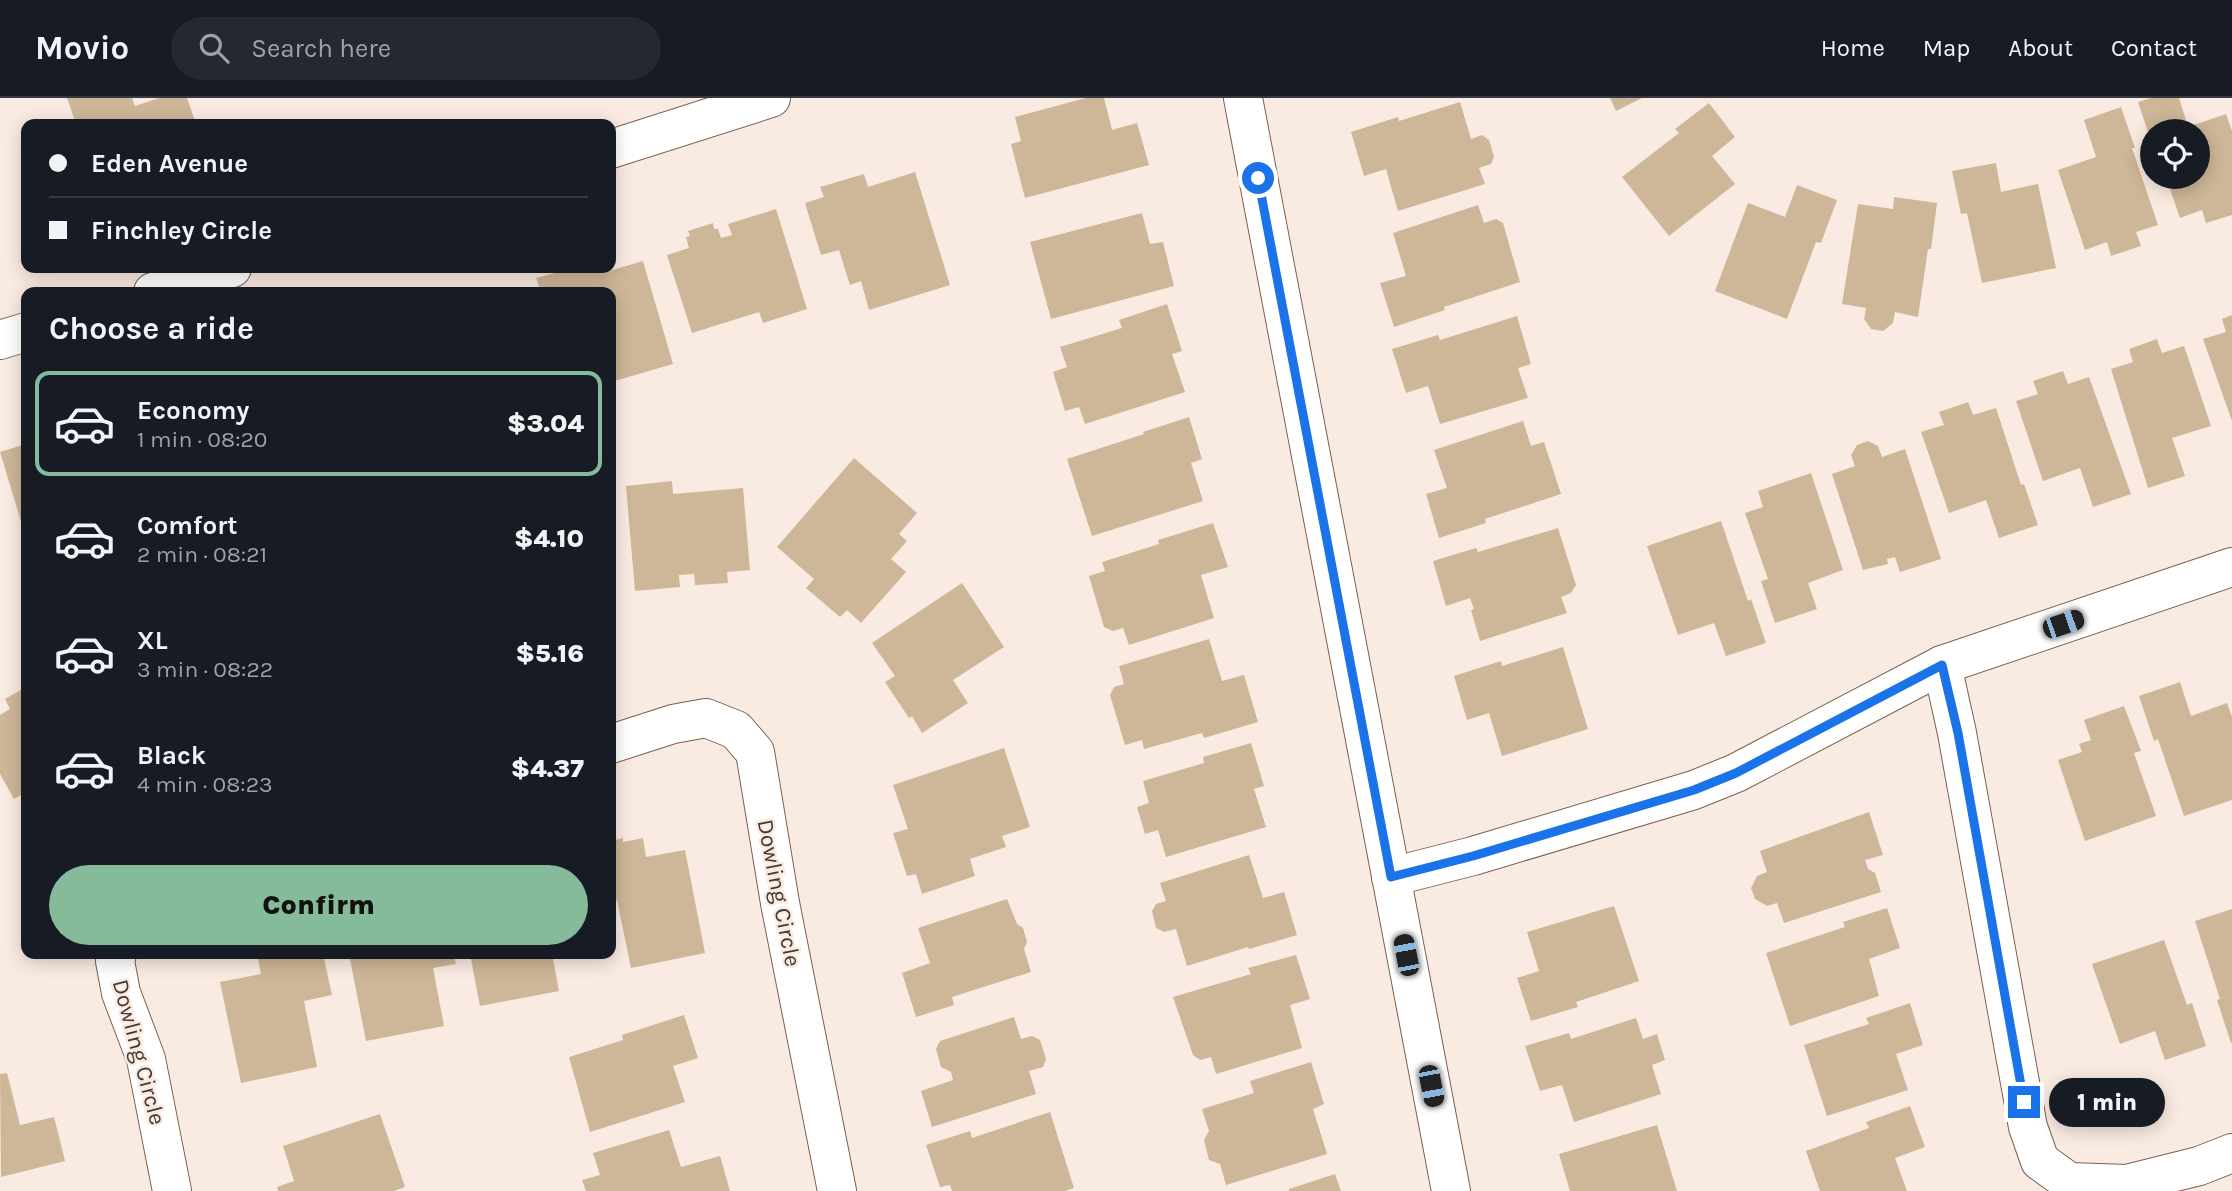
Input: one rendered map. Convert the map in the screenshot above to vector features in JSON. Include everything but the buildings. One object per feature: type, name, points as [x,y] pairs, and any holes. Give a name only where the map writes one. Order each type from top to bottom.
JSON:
[{"type":"street","points":[[616,147],[771,98]]},
{"type":"street","points":[[1243,98],[1451,1191]]},
{"type":"street","points":[[169,287],[216,273]]},
{"type":"street","points":[[0,340],[21,334]]},
{"type":"street","points":[[1391,877],[1473,856],[1694,790],[1736,773],[1942,665],[2232,567]]},
{"type":"street","points":[[1942,665],[1958,733],[2028,1127],[2040,1161],[2069,1182],[2127,1184],[2199,1166],[2232,1153]]},
{"type":"street","name":"Dowling Circle","points":[[616,742],[674,724],[706,718],[736,730],[755,752],[780,903],[836,1191]]},
{"type":"street","name":"Dowling Circle","points":[[116,959],[121,993],[146,1059],[172,1191]]},
{"type":"route","points":[[1258,178],[1391,877],[1473,856],[1694,790],[1736,773],[1942,665],[1958,733],[2024,1102]]}]
